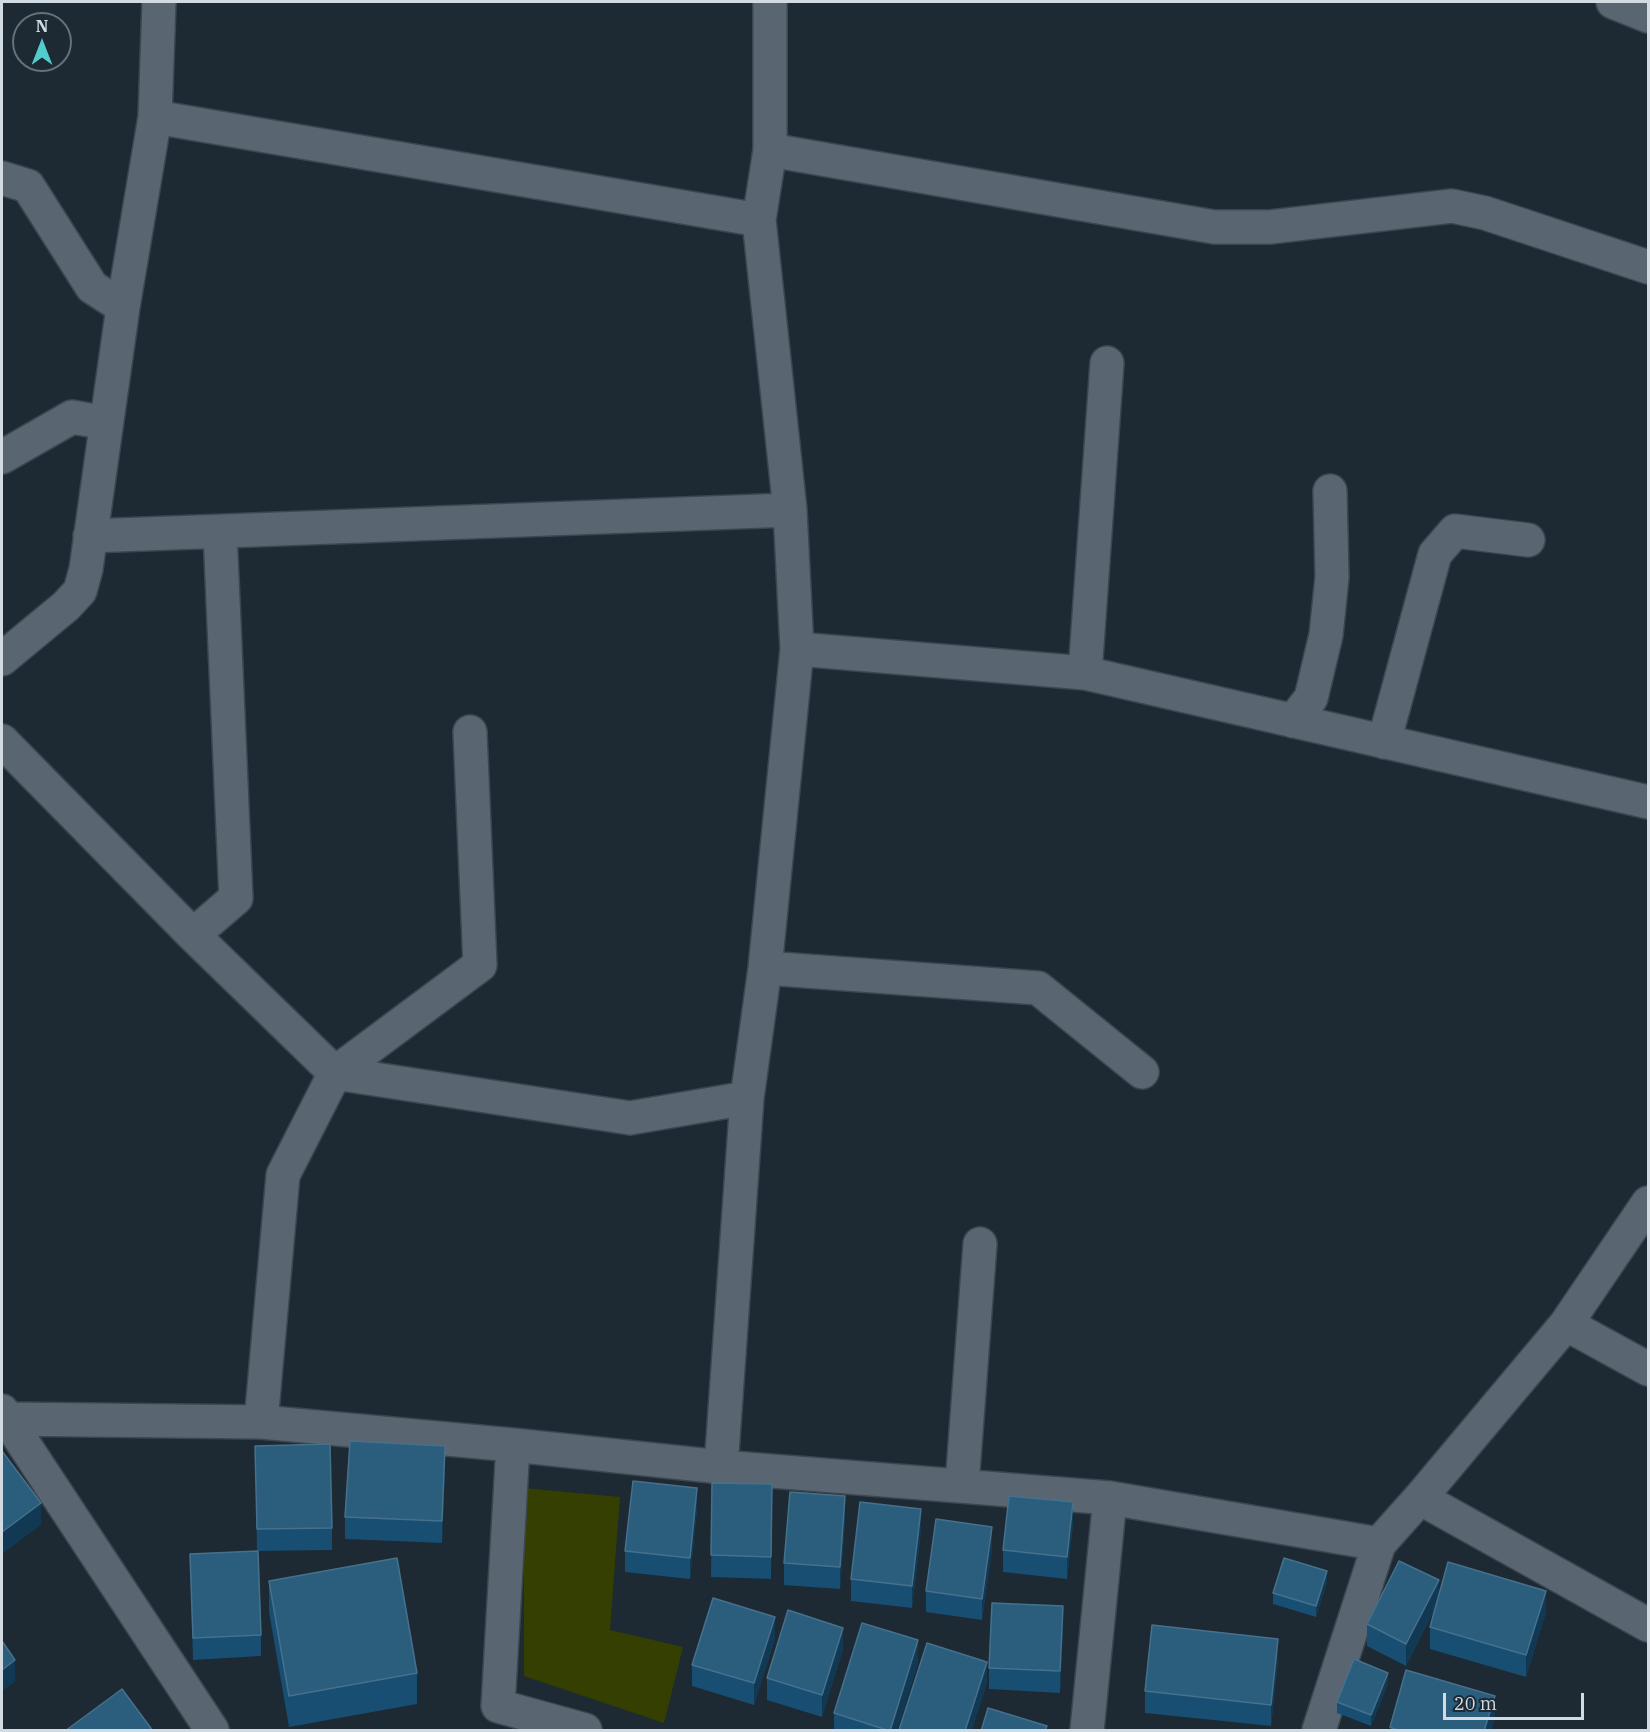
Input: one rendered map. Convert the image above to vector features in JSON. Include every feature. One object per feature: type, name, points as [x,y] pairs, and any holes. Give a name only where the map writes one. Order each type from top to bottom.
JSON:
[{"type":"street","points":[[2,659],[66,606],[80,591],[86,569],[123,307],[155,117],[159,2]]},
{"type":"street","points":[[721,1467],[747,1098],[765,968],[797,649],[790,510],[759,220],[770,150],[770,2]]},
{"type":"street","points":[[1613,2],[1648,16]]},
{"type":"street","points":[[155,117],[759,220]]},
{"type":"street","points":[[770,150],[1214,227],[1270,227],[1452,206],[1485,213],[1648,267]]},
{"type":"street","points":[[2,178],[28,186],[92,287],[123,307]]},
{"type":"street","points":[[1085,673],[1107,363]]},
{"type":"street","points":[[2,457],[72,417],[106,423]]},
{"type":"street","points":[[1293,721],[1311,698],[1326,635],[1332,577],[1330,491]]},
{"type":"street","points":[[90,536],[790,510]]},
{"type":"street","points":[[1384,741],[1435,554],[1455,531],[1528,540]]},
{"type":"street","points":[[193,935],[236,898],[220,532]]},
{"type":"street","points":[[797,649],[1085,673],[1648,802]]},
{"type":"street","points":[[261,1422],[283,1175],[335,1073],[480,965],[470,732]]},
{"type":"street","points":[[2,741],[193,935],[335,1073],[630,1118],[747,1098]]},
{"type":"street","points":[[765,968],[1038,987],[1142,1072]]},
{"type":"street","points":[[1318,1731],[1379,1544],[1566,1324],[1648,1203]]},
{"type":"street","points":[[962,1485],[980,1244]]},
{"type":"street","points":[[1566,1324],[1648,1369]]},
{"type":"street","points":[[3,1417],[261,1422],[721,1467],[1110,1498],[1379,1544]]},
{"type":"street","points":[[3,1417],[212,1731]]},
{"type":"street","points":[[513,1445],[498,1706],[585,1731]]},
{"type":"street","points":[[1087,1731],[1110,1498]]},
{"type":"street","points":[[1420,1498],[1648,1624]]},
{"type":"green space","points":[[524,1488],[620,1497],[610,1630],[683,1647],[664,1723],[524,1676]]},
{"type":"building","points":[[350,1441],[445,1446],[442,1521],[345,1517]]},
{"type":"building","points":[[330,1444],[332,1528],[257,1529],[255,1446]]},
{"type":"building","points":[[2,1451],[41,1503],[2,1532]]},
{"type":"building","points":[[633,1481],[697,1488],[690,1558],[625,1551]]},
{"type":"building","points":[[712,1483],[772,1484],[771,1557],[711,1555]]},
{"type":"building","points":[[790,1492],[845,1496],[840,1567],[784,1563]]},
{"type":"building","points":[[1009,1496],[1073,1502],[1067,1557],[1003,1550]]},
{"type":"building","points":[[860,1502],[921,1509],[912,1586],[851,1579]]},
{"type":"building","points":[[936,1519],[992,1527],[982,1599],[926,1591]]},
{"type":"building","points":[[258,1551],[261,1635],[193,1638],[190,1554]]},
{"type":"building","points":[[397,1558],[417,1673],[289,1696],[269,1581]]},
{"type":"building","points":[[1284,1558],[1327,1571],[1316,1606],[1273,1593]]},
{"type":"building","points":[[1399,1561],[1439,1580],[1406,1644],[1367,1624]]},
{"type":"building","points":[[1448,1562],[1546,1591],[1526,1655],[1430,1627]]},
{"type":"building","points":[[713,1598],[775,1617],[754,1683],[692,1665]]},
{"type":"building","points":[[992,1603],[1063,1606],[1060,1671],[989,1668]]},
{"type":"building","points":[[788,1610],[843,1628],[822,1695],[767,1678]]},
{"type":"building","points":[[862,1623],[918,1640],[890,1731],[834,1713]]},
{"type":"building","points":[[1152,1625],[1278,1639],[1271,1705],[1145,1691]]},
{"type":"building","points":[[2,1641],[15,1660],[2,1670]]},
{"type":"building","points":[[927,1643],[987,1662],[965,1731],[899,1730]]},
{"type":"building","points":[[1354,1659],[1388,1673],[1371,1715],[1337,1702]]},
{"type":"building","points":[[1406,1670],[1495,1696],[1484,1731],[1400,1731],[1390,1727]]},
{"type":"building","points":[[122,1689],[153,1731],[65,1731]]},
{"type":"building","points":[[988,1708],[1047,1726],[1045,1731],[981,1731]]}]
